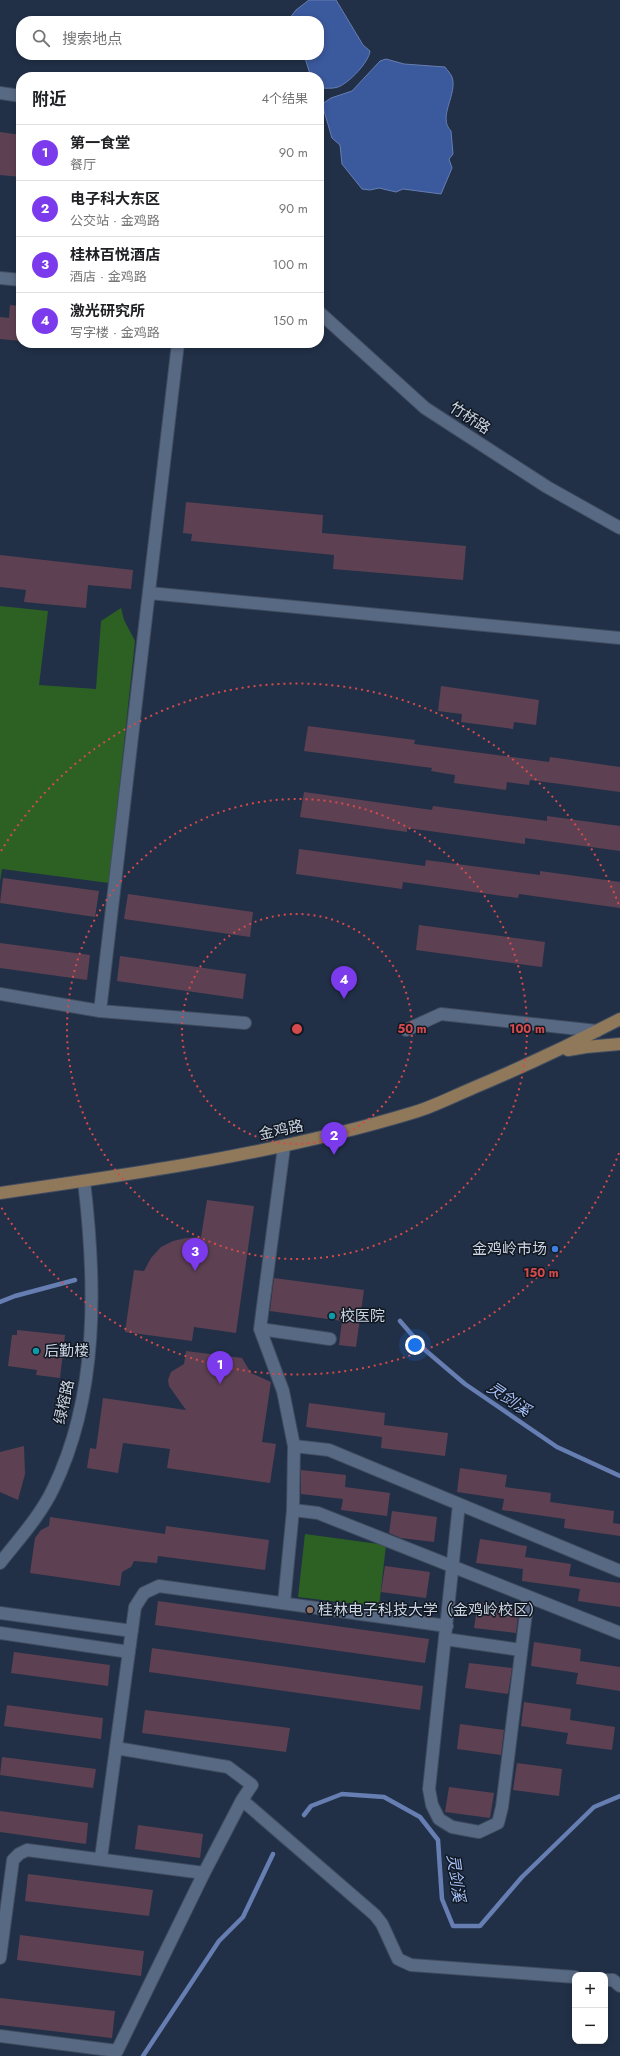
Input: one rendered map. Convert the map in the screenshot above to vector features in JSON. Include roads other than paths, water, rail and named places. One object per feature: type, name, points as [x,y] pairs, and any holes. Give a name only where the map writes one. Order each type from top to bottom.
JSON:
[{"type":"main road","name":"金鸡路","points":[[0,1193],[84,1181],[284,1147],[417,1112],[549,1054],[620,1019]]},
{"type":"main road","points":[[549,1054],[586,1046],[620,1044]]},
{"type":"street","points":[[0,93],[16,95]]},
{"type":"street","points":[[0,278],[16,280]]},
{"type":"street","name":"竹桥路","points":[[324,317],[425,408],[547,487],[620,528]]},
{"type":"street","points":[[100,1011],[177,348]]},
{"type":"street","points":[[149,593],[620,638]]},
{"type":"street","points":[[0,994],[100,1011],[245,1023]]},
{"type":"street","points":[[406,1030],[441,1014],[597,1031]]},
{"type":"street","points":[[284,1147],[260,1329],[283,1391],[294,1446],[293,1510],[284,1604]]},
{"type":"street","name":"绿榕路","points":[[0,1563],[30,1526],[53,1489],[71,1443],[83,1391],[91,1340],[90,1235],[84,1181]]},
{"type":"street","points":[[260,1329],[330,1339]]},
{"type":"street","points":[[294,1446],[329,1450],[620,1572]]},
{"type":"street","points":[[459,1504],[429,1789],[432,1805],[439,1819],[452,1827],[479,1832],[498,1823],[502,1807],[528,1597]]},
{"type":"street","points":[[293,1510],[318,1513],[620,1633]]},
{"type":"street","points":[[101,1858],[135,1607],[144,1593],[159,1586],[447,1626]]},
{"type":"street","points":[[0,1613],[132,1631]]},
{"type":"street","points":[[0,1633],[129,1652]]},
{"type":"street","points":[[445,1639],[521,1650]]},
{"type":"street","points":[[0,2036],[117,2051],[204,1873],[242,1800],[252,1785],[228,1767],[116,1748]]},
{"type":"street","points":[[242,1800],[375,1915],[382,1924],[398,1959],[403,1963],[411,1965],[572,1977]]},
{"type":"street","points":[[0,1958],[13,1860],[19,1854],[27,1850],[101,1858],[204,1873]]},
{"type":"street","points":[[608,1980],[613,1980],[620,1986]]},
{"type":"water","points":[[309,0],[336,0],[363,45],[370,51],[369,56],[358,72],[348,81],[338,87],[324,88],[324,72],[309,72],[306,60],[324,60],[324,16],[291,16],[296,10]]},
{"type":"water","points":[[386,59],[404,64],[445,67],[452,77],[452,91],[446,119],[447,125],[451,131],[453,154],[449,159],[452,168],[441,194],[403,189],[396,192],[379,188],[370,190],[362,189],[342,164],[340,145],[332,138],[324,111],[324,103],[331,98],[352,91],[380,61]]},
{"type":"waterway","name":"灵剑溪","points":[[0,1302],[15,1296],[75,1280]]},
{"type":"waterway","name":"灵剑溪","points":[[400,1321],[425,1350],[465,1384],[557,1447],[620,1476]]},
{"type":"waterway","name":"灵剑溪","points":[[304,1815],[311,1806],[342,1794],[384,1797],[420,1817],[438,1840],[442,1899],[453,1926],[480,1926],[522,1877],[594,1807],[620,1796]]},
{"type":"waterway","name":"灵剑溪","points":[[143,2056],[219,1941],[243,1917],[273,1854]]},
{"type":"place","name":"激光研究所","points":[[344,999]]},
{"type":"place","name":"电子科大东区","points":[[334,1155]]},
{"type":"place","name":"金鸡岭市场","points":[[555,1249]]},
{"type":"place","name":"桂林百悦酒店","points":[[195,1271]]},
{"type":"place","name":"校医院","points":[[332,1316]]},
{"type":"place","name":"后勤楼","points":[[36,1351]]},
{"type":"place","name":"第一食堂","points":[[220,1384]]},
{"type":"place","name":"桂林电子科技大学（金鸡岭校区）","points":[[310,1610]]}]
